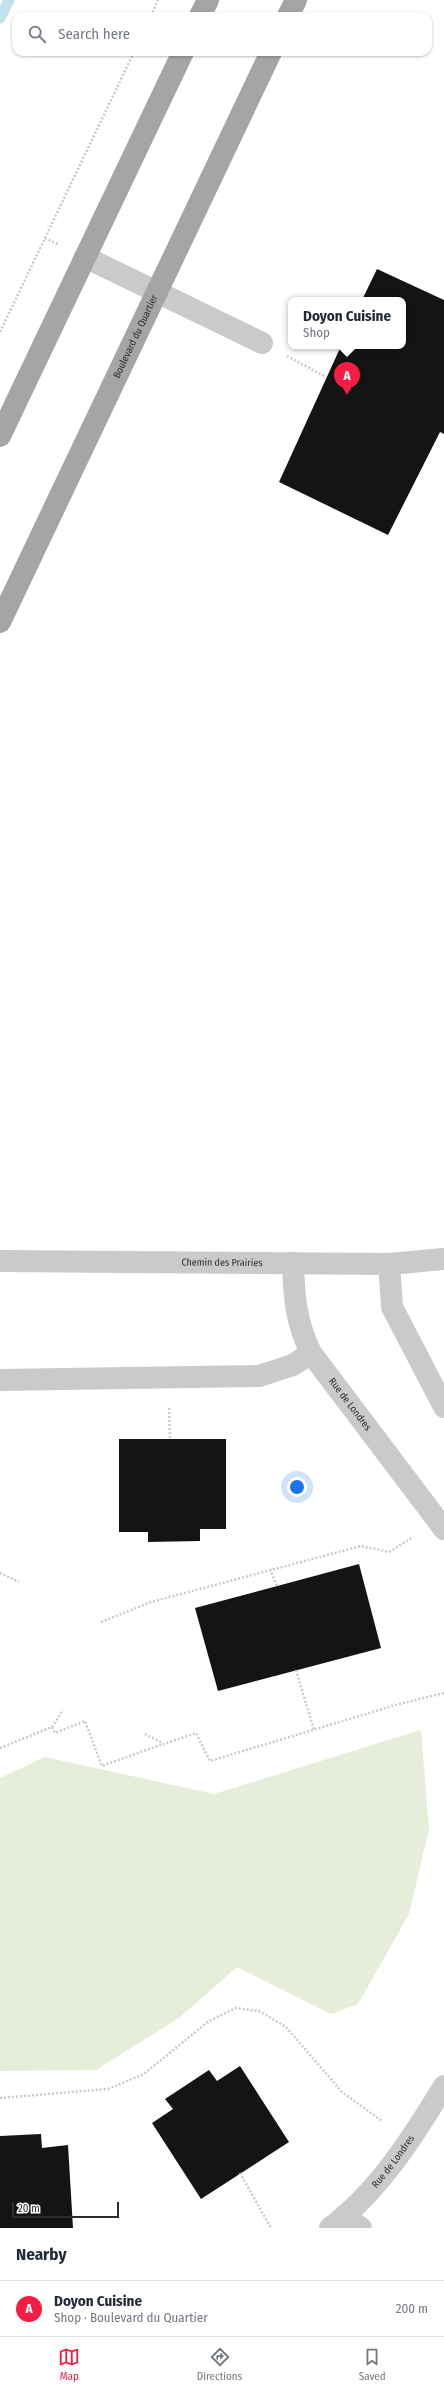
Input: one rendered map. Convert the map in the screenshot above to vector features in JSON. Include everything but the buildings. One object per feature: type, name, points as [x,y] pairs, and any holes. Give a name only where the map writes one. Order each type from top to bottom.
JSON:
[{"type":"main road","points":[[202,12],[208,0]]},
{"type":"main road","points":[[290,12],[296,0]]},
{"type":"main road","points":[[0,436],[181,56]]},
{"type":"main road","name":"Boulevard du Quartier","points":[[0,622],[158,293],[269,56]]},
{"type":"street","points":[[85,257],[262,343]]},
{"type":"street","name":"Chemin des Prairies","points":[[0,1261],[389,1264],[444,1259]]},
{"type":"street","name":"Rue de Londres","points":[[293,1263],[296,1308],[299,1325],[311,1353],[444,1529]]},
{"type":"street","points":[[389,1264],[392,1307],[444,1407]]},
{"type":"street","points":[[0,1380],[259,1376],[293,1365],[311,1353]]},
{"type":"street","name":"Rue de Londres","points":[[345,2224],[413,2135],[444,2086]]},
{"type":"path","points":[[153,12],[158,0]]},
{"type":"path","points":[[0,332],[132,56]]},
{"type":"path","points":[[45,238],[66,247]]},
{"type":"path","points":[[262,343],[326,377]]},
{"type":"path","points":[[101,1622],[151,1602],[270,1569],[361,1546],[389,1552],[413,1537]]},
{"type":"path","points":[[270,1569],[278,1586]]},
{"type":"path","points":[[0,1573],[19,1582]]},
{"type":"path","points":[[296,1670],[314,1730]]},
{"type":"path","points":[[52,1727],[55,1733],[85,1722],[102,1766],[196,1733],[210,1761],[399,1704],[444,1693]]},
{"type":"path","points":[[0,1748],[52,1727],[63,1710]]},
{"type":"path","points":[[145,1734],[164,1744]]},
{"type":"path","points":[[0,2098],[108,2089],[144,2074],[209,2021],[236,2008],[259,2011],[286,2027],[342,2092],[382,2121]]},
{"type":"path","points":[[240,2173],[272,2228]]},
{"type":"green space","points":[[421,1730],[429,1829],[409,1914],[358,2004],[331,2014],[237,1967],[179,2018],[96,2070],[0,2071],[0,1778],[45,1757],[214,1794]]},
{"type":"waterway","points":[[0,18],[9,0]]},
{"type":"place","name":"Doyon Cuisine","points":[[347,395]]}]
